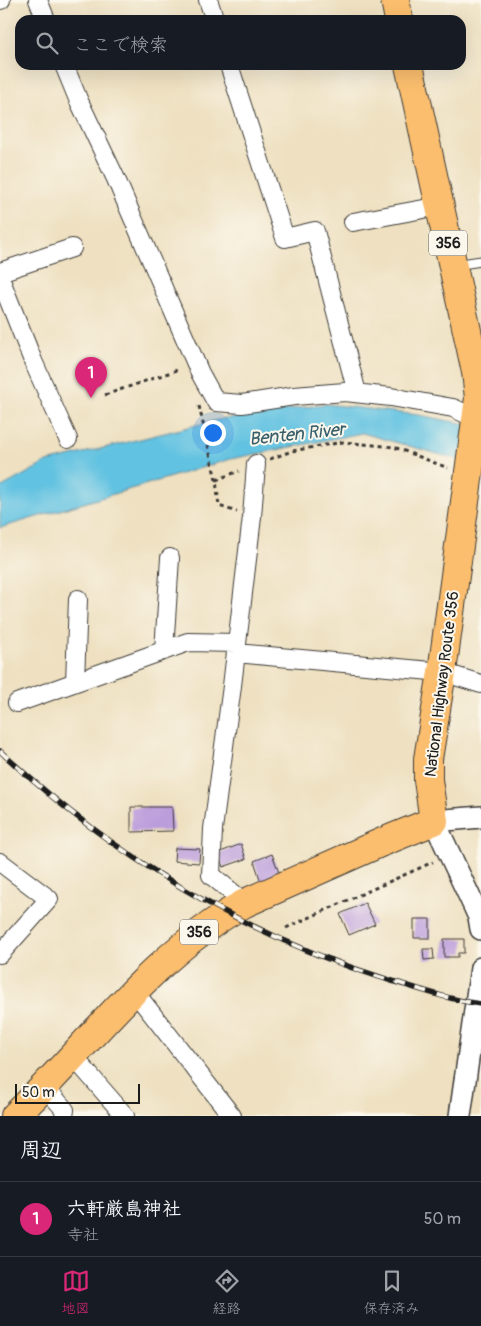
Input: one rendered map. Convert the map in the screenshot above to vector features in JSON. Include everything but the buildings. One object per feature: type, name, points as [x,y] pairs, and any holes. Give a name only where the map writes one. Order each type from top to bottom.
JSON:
[{"type":"highway","points":[[395,0],[398,15]]},
{"type":"highway","name":"National Highway Route 356","points":[[410,70],[478,385],[478,417],[428,759],[428,780],[434,821]]},
{"type":"highway","name":"356","points":[[15,1116],[134,991],[197,934],[245,903],[434,821]]},
{"type":"street","points":[[38,0],[44,15]]},
{"type":"street","points":[[208,0],[213,15]]},
{"type":"street","points":[[66,70],[116,179],[196,364],[216,402],[242,404],[294,396],[345,392],[400,398],[453,408],[478,417]]},
{"type":"street","points":[[231,70],[285,238],[315,231],[356,393]]},
{"type":"street","points":[[353,222],[440,206]]},
{"type":"street","points":[[0,272],[72,248]]},
{"type":"street","points":[[0,278],[33,361],[68,439]]},
{"type":"street","points":[[245,903],[211,875],[213,829],[252,517],[256,464]]},
{"type":"street","points":[[164,650],[170,558]]},
{"type":"street","points":[[75,682],[78,600]]},
{"type":"street","points":[[17,703],[188,642],[442,672],[481,684]]},
{"type":"street","points":[[481,817],[434,821],[479,917],[481,929]]},
{"type":"street","points":[[0,862],[50,899],[0,954]]},
{"type":"street","points":[[460,1116],[481,968]]},
{"type":"street","points":[[134,991],[232,1116]]},
{"type":"street","points":[[73,1056],[125,1116]]},
{"type":"street","points":[[44,1086],[65,1110],[64,1116]]},
{"type":"lane","points":[[453,265],[481,261]]},
{"type":"path","points":[[106,396],[196,364]]},
{"type":"path","points":[[200,414],[215,474],[218,506],[252,517]]},
{"type":"path","points":[[216,480],[292,452],[343,442],[394,447],[456,471],[469,472]]},
{"type":"path","points":[[286,928],[450,855]]},
{"type":"water","name":"Benten River","points":[[326,404],[419,415],[481,427],[481,466],[362,433],[231,459],[0,528],[0,488],[47,462],[217,420]]},
{"type":"railway","points":[[0,751],[87,824],[182,888],[231,915],[335,962],[435,994],[481,1004]]},
{"type":"place","name":"六軒厳島神社","points":[[91,398]]}]
